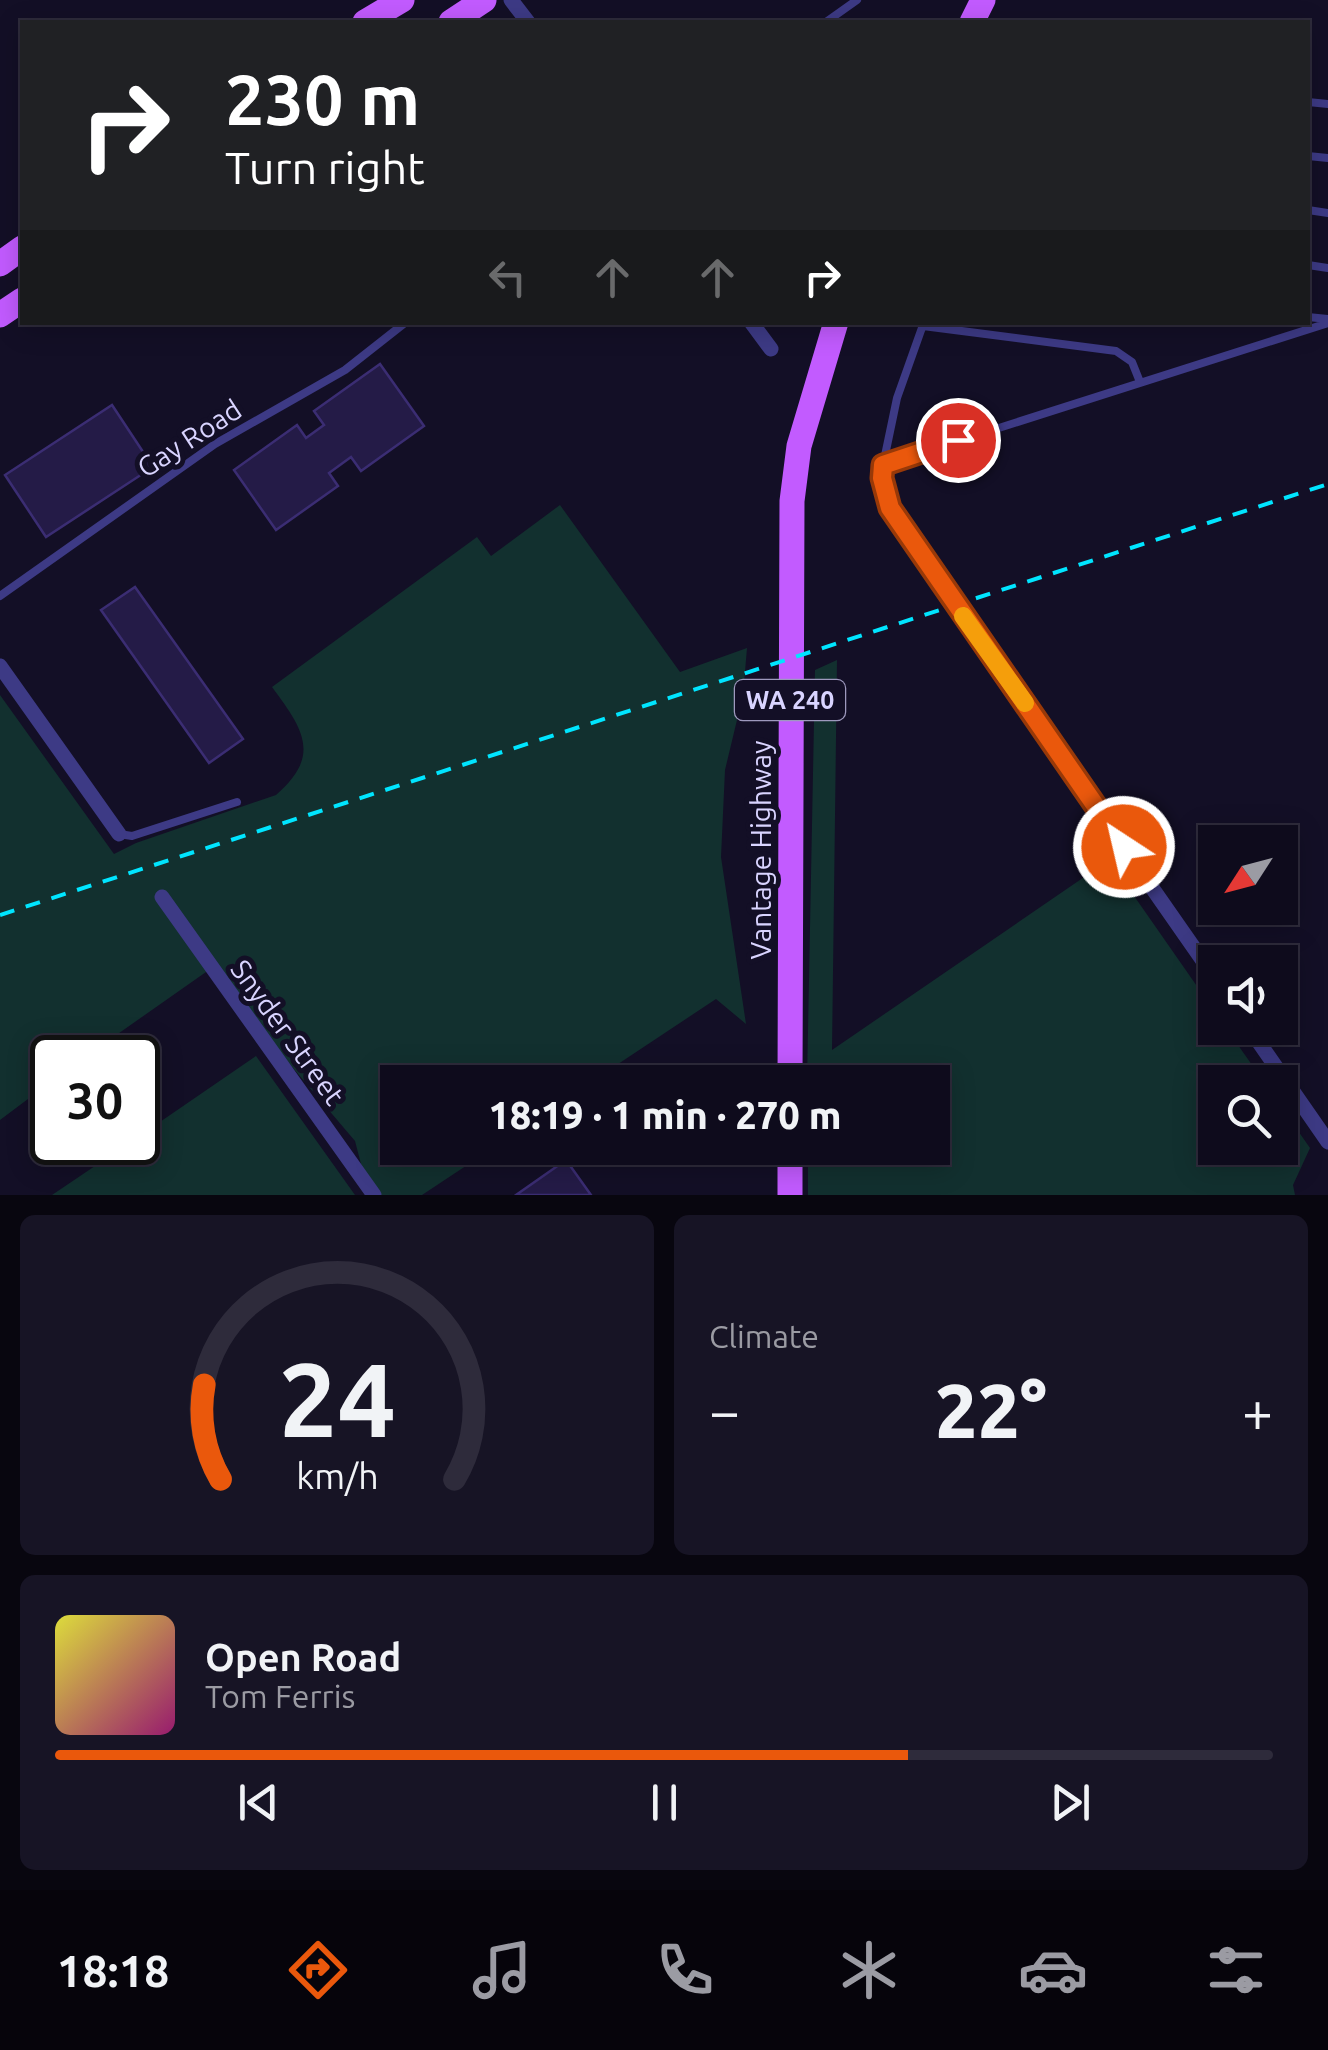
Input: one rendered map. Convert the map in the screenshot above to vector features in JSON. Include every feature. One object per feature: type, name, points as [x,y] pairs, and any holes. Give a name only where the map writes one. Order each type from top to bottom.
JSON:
[{"type":"main road","points":[[368,20],[402,0]]},
{"type":"main road","points":[[453,20],[484,0]]},
{"type":"main road","name":"Vantage Highway","points":[[790,1065],[792,500],[802,434],[835,325]]},
{"type":"main road","points":[[790,1165],[790,1195]]},
{"type":"street","points":[[511,0],[526,20]]},
{"type":"street","points":[[753,325],[771,349]]},
{"type":"street","points":[[883,465],[884,494],[901,528],[1198,954]]},
{"type":"street","points":[[0,666],[119,834]]},
{"type":"street","name":"Snyder Street","points":[[162,897],[374,1195]]},
{"type":"street","points":[[1261,1045],[1328,1142]]},
{"type":"lane","points":[[829,20],[857,0]]},
{"type":"lane","points":[[923,325],[897,398],[883,465],[1256,348],[1328,321]]},
{"type":"lane","name":"Gay Road","points":[[0,596],[215,444],[345,370],[402,325]]},
{"type":"lane","points":[[930,325],[1116,351],[1132,362],[1140,382]]},
{"type":"lane","points":[[119,834],[132,836],[237,802]]},
{"type":"green space","points":[[560,505],[680,672],[747,648],[743,695],[725,770],[721,857],[746,1024],[716,999],[617,1065],[380,1065],[380,1165],[467,1165],[422,1195],[376,1195],[366,1183],[355,1141],[276,1048],[216,965],[116,1035],[30,1035],[30,1098],[0,1120],[0,695],[114,854],[276,795],[299,767],[303,742],[292,716],[272,687],[477,537],[491,556]]},
{"type":"green space","points":[[837,660],[832,1050],[1109,860],[1198,988],[1198,1045],[1238,1045],[1252,1065],[1198,1065],[1198,1165],[1298,1165],[1298,1131],[1310,1148],[1293,1185],[1295,1195],[808,1195],[808,1165],[950,1165],[950,1065],[807,1065],[815,670]]},
{"type":"green space","points":[[256,1056],[355,1195],[52,1195],[96,1165],[160,1165],[160,1122]]},
{"type":"building","points":[[380,364],[424,426],[361,471],[351,457],[329,473],[338,486],[276,530],[234,470],[297,425],[306,438],[324,425],[314,411]]},
{"type":"building","points":[[112,405],[153,467],[46,537],[5,475]]},
{"type":"building","points":[[135,587],[243,739],[209,763],[101,610]]},
{"type":"building","points":[[559,1165],[570,1165],[591,1195],[516,1195]]},
{"type":"railway","points":[[0,915],[1328,484]]},
{"type":"slow traffic","points":[[963,616],[1025,703]]},
{"type":"route","points":[[958,440],[883,465],[884,494],[901,528],[1124,847]]}]
